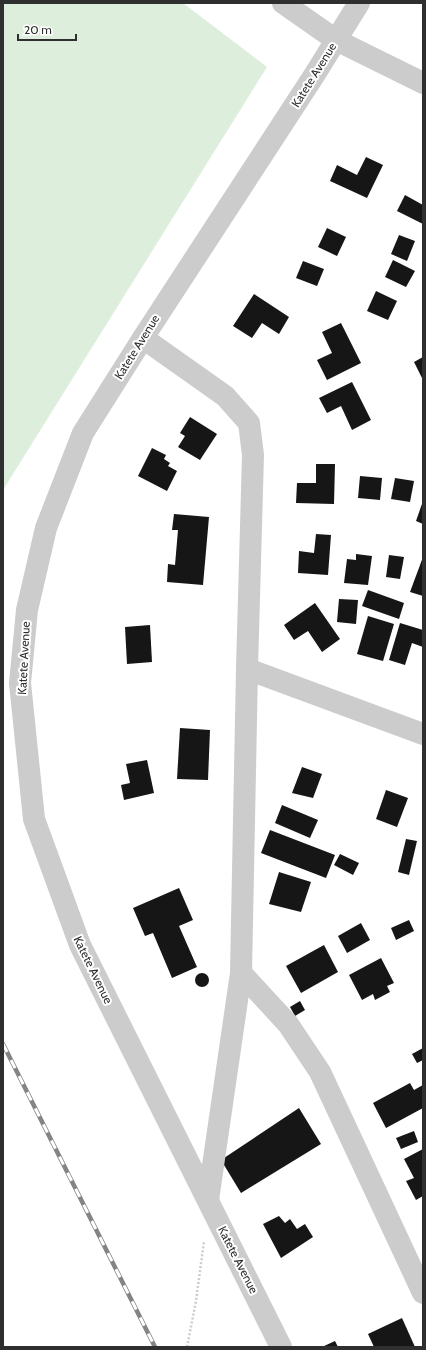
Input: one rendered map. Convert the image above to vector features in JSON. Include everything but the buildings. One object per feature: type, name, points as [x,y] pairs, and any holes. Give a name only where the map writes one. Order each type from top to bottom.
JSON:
[{"type":"street","points":[[283,3],[336,40],[423,83]]},
{"type":"street","name":"Katete Avenue","points":[[282,1347],[80,945],[34,819],[20,683],[26,610],[46,528],[83,433],[359,3]]},
{"type":"street","points":[[143,338],[226,396],[249,423],[253,455],[241,973],[208,1200]]},
{"type":"street","points":[[247,669],[423,734]]},
{"type":"street","points":[[241,973],[288,1024],[320,1072],[423,1293]]},
{"type":"path","points":[[188,1347],[196,1301],[204,1235]]},
{"type":"green space","points":[[3,3],[183,3],[267,67],[3,490]]},
{"type":"railway","points":[[3,1044],[155,1347]]}]
